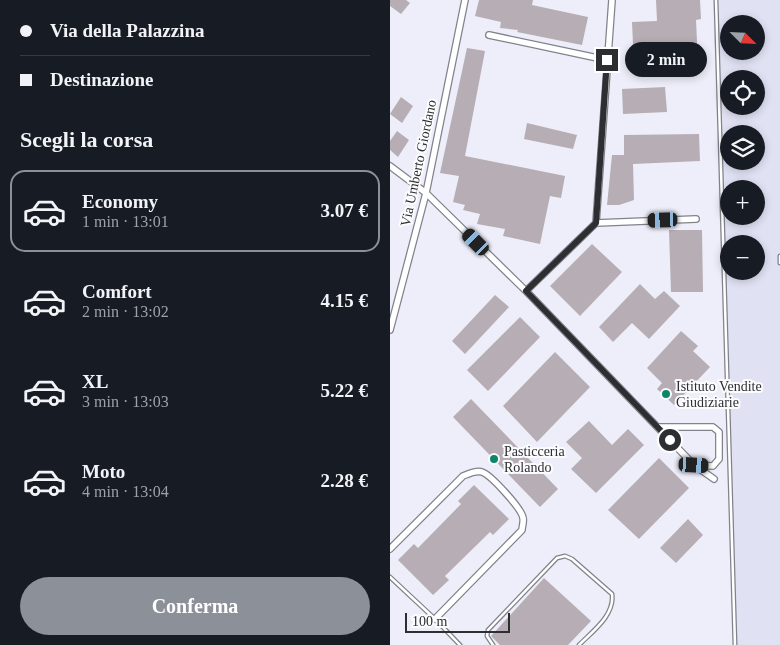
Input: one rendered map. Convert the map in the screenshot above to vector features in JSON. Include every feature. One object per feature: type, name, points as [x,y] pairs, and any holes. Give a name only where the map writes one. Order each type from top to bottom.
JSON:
[{"type":"street","name":"Via Umberto Giordano","points":[[390,330],[426,193],[465,0]]},
{"type":"street","points":[[596,223],[612,0]]},
{"type":"street","points":[[489,35],[607,60]]},
{"type":"street","points":[[391,168],[426,193],[526,291],[694,465],[714,479]]},
{"type":"street","points":[[526,291],[596,223],[696,219]]},
{"type":"street","points":[[658,427],[713,427],[719,432],[719,459],[713,466],[694,465]]},
{"type":"street","points":[[390,549],[463,476],[471,472],[481,472],[488,476],[517,506],[524,518],[522,530],[435,619]]},
{"type":"lane","points":[[716,0],[735,645]]},
{"type":"lane","points":[[780,256],[780,263]]},
{"type":"lane","points":[[494,645],[487,636],[488,630],[558,558],[565,556],[572,559],[612,594],[614,603],[608,615],[579,645]]},
{"type":"lane","points":[[390,578],[460,645]]},
{"type":"shaded area","points":[[713,0],[780,0],[780,645],[733,645],[722,280],[765,280],[765,235],[720,235]]},
{"type":"building","points":[[390,0],[406,0],[410,3],[401,14],[390,6]]},
{"type":"building","points":[[479,0],[533,0],[532,5],[588,17],[582,45],[517,32],[518,30],[500,28],[501,22],[475,16]]},
{"type":"building","points":[[656,0],[700,0],[701,19],[696,20],[698,63],[634,66],[632,22],[657,21]]},
{"type":"building","points":[[467,48],[485,51],[465,156],[565,176],[561,198],[550,196],[540,244],[503,236],[505,229],[477,224],[480,214],[463,210],[465,205],[453,202],[459,176],[440,173]]},
{"type":"building","points":[[665,87],[667,112],[623,114],[622,89]]},
{"type":"building","points":[[401,97],[413,106],[402,123],[390,114]]},
{"type":"building","points":[[527,123],[577,135],[573,149],[524,139]]},
{"type":"building","points":[[397,131],[409,140],[398,157],[390,150],[390,141]]},
{"type":"building","points":[[699,134],[700,161],[633,164],[634,200],[619,205],[607,205],[612,155],[624,155],[624,135]]},
{"type":"building","points":[[669,230],[702,230],[703,292],[671,292]]},
{"type":"building","points":[[592,244],[622,272],[580,316],[550,286]]},
{"type":"building","points":[[640,284],[655,299],[664,291],[680,306],[649,339],[632,323],[613,342],[599,327]]},
{"type":"building","points":[[495,295],[509,307],[465,354],[452,341]]},
{"type":"building","points":[[520,317],[540,337],[488,391],[467,370]]},
{"type":"building","points":[[681,331],[698,346],[693,351],[710,367],[674,405],[657,389],[662,383],[647,368]]},
{"type":"building","points":[[555,352],[590,387],[537,442],[503,406]]},
{"type":"building","points":[[471,399],[558,489],[540,507],[453,417]]},
{"type":"building","points":[[589,421],[612,445],[628,429],[644,445],[596,493],[571,469],[582,458],[566,442]]},
{"type":"building","points":[[659,458],[689,488],[639,539],[608,510]]},
{"type":"building","points":[[474,485],[509,519],[493,535],[490,532],[445,576],[449,580],[433,595],[398,560],[414,544],[418,548],[461,504],[458,501]]},
{"type":"building","points":[[688,519],[703,535],[676,563],[660,548]]},
{"type":"building","points":[[544,578],[591,621],[568,645],[500,645],[491,636]]},
{"type":"place","name":"Istituto Vendite Giudiziarie","points":[[666,394]]},
{"type":"place","name":"Pasticceria Rolando","points":[[494,459]]},
{"type":"route","points":[[607,60],[596,223],[526,291],[670,440]]}]
